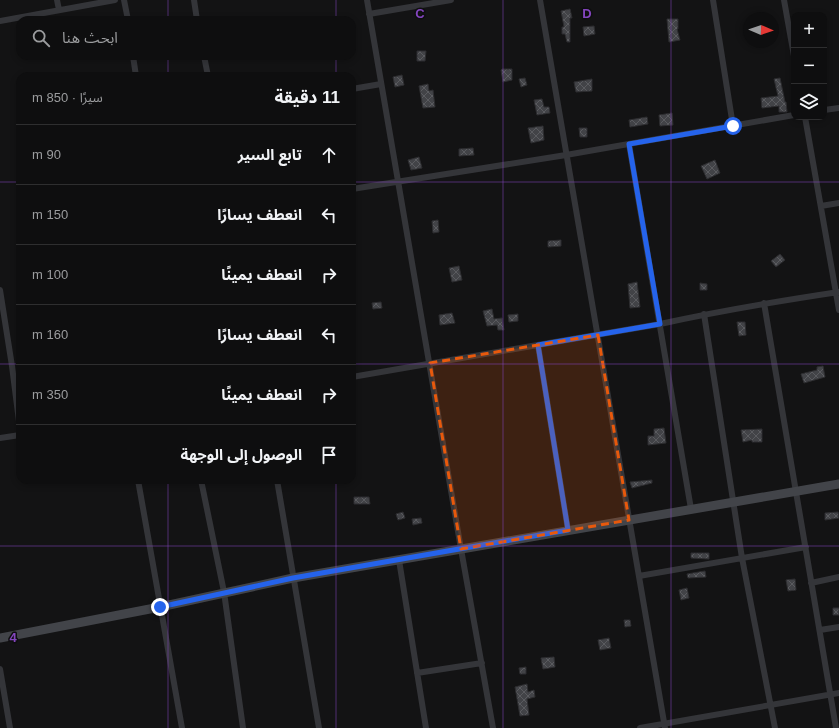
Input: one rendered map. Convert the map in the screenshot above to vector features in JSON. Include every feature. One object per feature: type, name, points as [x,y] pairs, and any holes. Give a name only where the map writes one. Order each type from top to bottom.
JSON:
[{"type":"street","points":[[57,0],[59,10]]},
{"type":"street","points":[[27,16],[115,0]]},
{"type":"street","points":[[124,0],[127,16]]},
{"type":"street","points":[[194,0],[196,16]]},
{"type":"street","points":[[367,0],[461,549],[494,728]]},
{"type":"street","points":[[370,14],[451,0]]},
{"type":"street","points":[[540,0],[664,726]]},
{"type":"street","points":[[713,0],[733,126]]},
{"type":"street","points":[[784,0],[793,48]]},
{"type":"street","points":[[0,21],[16,18]]},
{"type":"street","points":[[134,60],[135,72]]},
{"type":"street","points":[[205,60],[207,72]]},
{"type":"street","points":[[356,88],[381,84]]},
{"type":"street","points":[[827,110],[839,108]]},
{"type":"street","points":[[356,188],[566,155],[791,116]]},
{"type":"street","points":[[806,120],[838,292],[839,310]]},
{"type":"street","points":[[629,144],[691,509]]},
{"type":"street","points":[[821,206],[839,203]]},
{"type":"street","points":[[0,290],[16,398]]},
{"type":"street","points":[[356,376],[660,324],[704,314],[838,292]]},
{"type":"street","points":[[764,304],[836,728]]},
{"type":"street","points":[[704,314],[742,558],[774,728]]},
{"type":"street","points":[[538,345],[568,530]]},
{"type":"street","points":[[0,438],[16,436]]},
{"type":"street","points":[[139,484],[182,728]]},
{"type":"street","points":[[202,484],[224,592],[243,728]]},
{"type":"street","points":[[278,484],[319,728]]},
{"type":"street","points":[[0,638],[160,607],[293,578],[839,484]]},
{"type":"street","points":[[639,576],[806,547]]},
{"type":"street","points":[[399,560],[426,728]]},
{"type":"street","points":[[812,582],[839,577]]},
{"type":"street","points":[[820,630],[839,626]]},
{"type":"street","points":[[418,673],[482,664]]},
{"type":"street","points":[[0,669],[10,728]]},
{"type":"street","points":[[640,728],[664,726],[770,704],[839,693]]},
{"type":"highlighted area","points":[[598,335],[629,520],[461,549],[430,363]]},
{"type":"building","points":[[570,9],[572,18],[570,18],[570,42],[567,42],[565,34],[562,34],[562,27],[564,27],[561,11]]},
{"type":"building","points":[[667,19],[678,19],[677,29],[680,40],[669,42]]},
{"type":"building","points":[[594,26],[595,34],[584,36],[583,27]]},
{"type":"building","points":[[417,51],[426,51],[425,61],[417,61]]},
{"type":"building","points":[[502,69],[512,69],[512,80],[503,82]]},
{"type":"building","points":[[402,75],[404,85],[395,87],[393,77]]},
{"type":"building","points":[[525,78],[527,85],[521,87],[519,79]]},
{"type":"building","points":[[780,78],[787,112],[779,112],[779,106],[762,108],[761,98],[778,96],[774,79]]},
{"type":"building","points":[[592,79],[592,91],[576,92],[574,82]]},
{"type":"building","points":[[428,84],[429,91],[433,90],[435,107],[423,108],[419,86]]},
{"type":"building","points":[[542,99],[544,107],[549,107],[550,113],[537,115],[534,100]]},
{"type":"building","points":[[672,113],[673,125],[660,126],[659,115]]},
{"type":"building","points":[[647,117],[648,124],[630,127],[629,120]]},
{"type":"building","points":[[543,126],[544,140],[531,143],[528,128]]},
{"type":"building","points":[[579,128],[587,128],[587,137],[580,137]]},
{"type":"building","points":[[473,148],[474,155],[459,156],[459,149]]},
{"type":"building","points":[[419,157],[422,168],[411,170],[408,160]]},
{"type":"building","points":[[715,160],[720,173],[707,179],[701,166]]},
{"type":"building","points":[[438,220],[439,232],[433,233],[432,221]]},
{"type":"building","points":[[561,240],[561,246],[548,247],[548,241]]},
{"type":"building","points":[[780,254],[785,260],[776,267],[771,261]]},
{"type":"building","points":[[459,266],[462,280],[452,282],[449,268]]},
{"type":"building","points":[[637,282],[640,307],[630,308],[628,284]]},
{"type":"building","points":[[700,283],[707,284],[707,290],[700,290]]},
{"type":"building","points":[[381,302],[382,308],[373,309],[372,303]]},
{"type":"building","points":[[492,309],[494,319],[502,318],[504,330],[498,330],[497,325],[487,326],[483,311]]},
{"type":"building","points":[[452,313],[455,323],[440,325],[439,315]]},
{"type":"building","points":[[518,314],[518,321],[509,322],[508,315]]},
{"type":"building","points":[[737,322],[745,322],[746,335],[739,336]]},
{"type":"building","points":[[823,366],[825,377],[804,383],[801,374],[817,370],[817,367]]},
{"type":"building","points":[[664,428],[666,443],[648,445],[648,436],[654,436],[654,429]]},
{"type":"building","points":[[762,429],[762,442],[752,442],[752,440],[743,442],[741,430]]},
{"type":"building","points":[[652,480],[652,483],[632,488],[630,482]]},
{"type":"building","points":[[354,497],[369,497],[370,504],[354,504]]},
{"type":"building","points":[[403,512],[405,518],[398,520],[396,514]]},
{"type":"building","points":[[838,512],[839,518],[825,520],[825,513]]},
{"type":"building","points":[[421,518],[422,523],[413,525],[412,519]]},
{"type":"building","points":[[691,553],[709,553],[709,559],[691,558]]},
{"type":"building","points":[[705,571],[706,577],[688,578],[687,574]]},
{"type":"building","points":[[795,579],[796,590],[788,591],[786,580]]},
{"type":"building","points":[[687,588],[689,598],[681,600],[679,590]]},
{"type":"building","points":[[833,608],[839,608],[839,615],[833,615]]},
{"type":"building","points":[[624,620],[630,620],[631,626],[625,627]]},
{"type":"building","points":[[609,638],[611,648],[600,650],[598,640]]},
{"type":"building","points":[[554,657],[555,667],[543,669],[541,658]]},
{"type":"building","points":[[526,667],[526,674],[520,674],[519,668]]},
{"type":"building","points":[[527,684],[528,692],[534,690],[535,697],[527,699],[529,715],[520,716],[515,687]]},
{"type":"route","points":[[160,607],[293,578],[568,530],[538,345],[660,324],[629,144],[733,126]]}]
